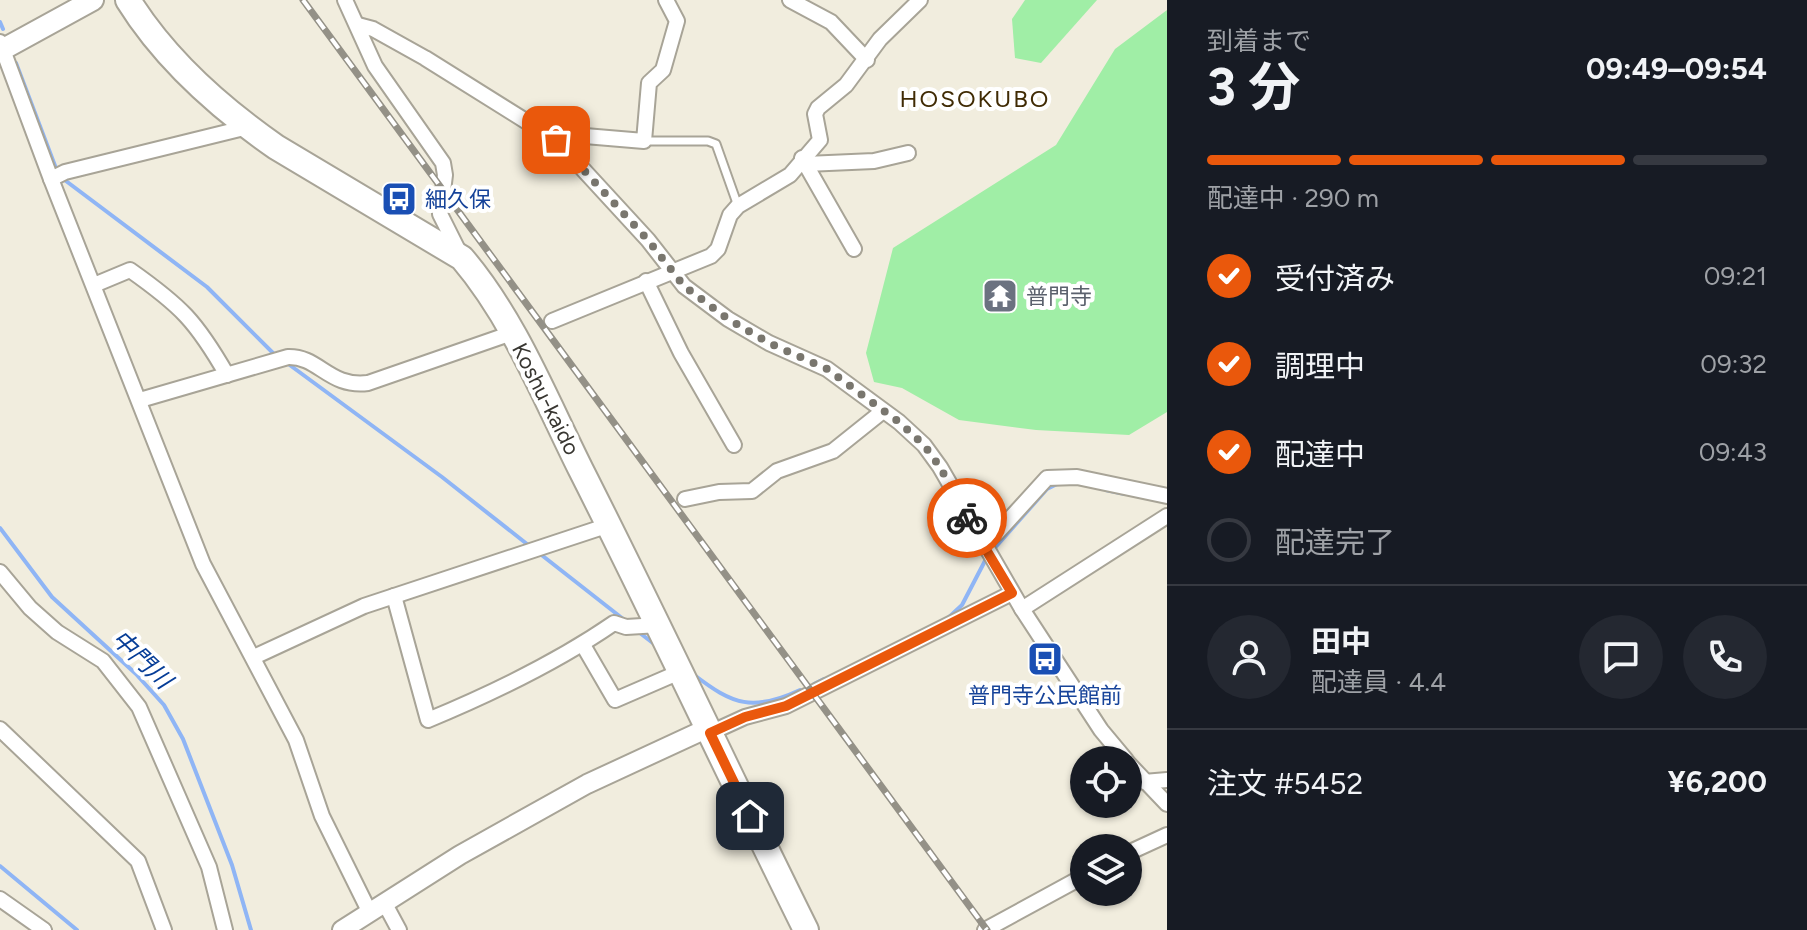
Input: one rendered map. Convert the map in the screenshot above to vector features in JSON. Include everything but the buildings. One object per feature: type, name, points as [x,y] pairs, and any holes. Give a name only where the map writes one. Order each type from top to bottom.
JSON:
[{"type":"highway","name":"Koshu-kaido","points":[[128,0],[184,69],[248,127],[462,258],[512,333],[609,525],[656,631],[682,671],[802,929]]},
{"type":"main road","points":[[1,47],[93,0]]},
{"type":"street","points":[[345,0],[375,66],[443,163],[445,175],[440,214],[462,258]]},
{"type":"street","points":[[556,140],[585,136],[644,141],[649,83],[663,70],[677,21],[666,0]]},
{"type":"street","points":[[790,0],[831,22],[867,60]]},
{"type":"street","points":[[552,321],[711,256],[718,249],[730,215],[738,206],[790,175],[804,161],[820,140],[815,114],[818,108],[846,85],[880,39],[920,0]]},
{"type":"street","points":[[358,25],[373,29],[425,58],[556,140],[648,240],[670,271],[728,319],[769,343],[827,369],[924,445],[940,467],[1022,609],[1114,746]]},
{"type":"street","points":[[1,47],[57,176],[94,285],[203,564],[296,740],[322,816],[377,908],[399,930]]},
{"type":"street","points":[[57,176],[248,127]]},
{"type":"street","points":[[804,161],[874,161],[908,153]]},
{"type":"street","points":[[804,161],[854,249]]},
{"type":"street","points":[[94,285],[130,270],[175,302],[201,330],[227,375]]},
{"type":"street","points":[[646,281],[681,353],[734,445]]},
{"type":"street","points":[[140,400],[288,357],[304,359],[350,386],[368,383],[512,333]]},
{"type":"street","points":[[685,499],[719,492],[752,491],[777,471],[833,451],[883,411]]},
{"type":"street","points":[[983,545],[1047,478],[1077,477],[1167,496]]},
{"type":"street","points":[[1022,609],[1167,516]]},
{"type":"street","points":[[254,657],[364,606],[609,525]]},
{"type":"street","points":[[0,572],[30,608],[57,632],[103,661],[139,707],[209,867],[225,930]]},
{"type":"street","points":[[342,930],[460,855],[587,784],[709,730],[786,706],[1012,593]]},
{"type":"street","points":[[394,596],[428,720],[480,699],[583,645],[614,623],[656,631]]},
{"type":"street","points":[[583,645],[615,700],[682,671]]},
{"type":"street","points":[[0,729],[138,861],[164,930]]},
{"type":"street","points":[[1142,780],[1167,804]]},
{"type":"street","points":[[1144,782],[1167,780]]},
{"type":"street","points":[[1142,847],[1167,835]]},
{"type":"street","points":[[985,930],[1070,884]]},
{"type":"street","points":[[4,902],[31,930]]},
{"type":"street","points":[[4,902],[44,930]]},
{"type":"lane","points":[[644,141],[708,141],[716,144],[738,206]]},
{"type":"green space","points":[[1025,0],[1097,0],[1041,63],[1015,58],[1012,19]]},
{"type":"green space","points":[[1167,10],[1167,412],[1129,435],[1036,430],[959,420],[902,388],[874,382],[866,353],[893,248],[1056,145],[1115,49]]},
{"type":"waterway","points":[[0,22],[3,29]]},
{"type":"waterway","points":[[16,63],[57,171]]},
{"type":"waterway","points":[[62,178],[207,287],[276,356]]},
{"type":"waterway","points":[[287,363],[442,477],[532,548]]},
{"type":"waterway","points":[[993,550],[1047,489],[1059,483]]},
{"type":"waterway","points":[[1106,490],[1125,494]]},
{"type":"waterway","name":"中門川","points":[[0,528],[52,597],[136,674],[164,705],[183,739],[232,865],[251,930]]},
{"type":"waterway","points":[[539,553],[627,622]]},
{"type":"waterway","points":[[947,619],[962,605],[987,557]]},
{"type":"waterway","points":[[636,630],[658,647]]},
{"type":"waterway","points":[[693,674],[720,693],[744,702],[769,701],[800,690]]},
{"type":"waterway","points":[[814,684],[824,679]]},
{"type":"waterway","points":[[0,866],[77,930]]},
{"type":"railway","points":[[303,0],[987,930]]},
{"type":"way so far","points":[[556,140],[648,240],[684,286],[728,319],[769,343],[827,369],[899,422],[924,445],[940,467],[967,518]]},
{"type":"place","name":"細久保","points":[[399,199]]},
{"type":"place","name":"普門寺","points":[[1000,296]]},
{"type":"place","name":"普門寺公民館前","points":[[1045,659]]},
{"type":"district","name":"HOSOKUBO","points":[[975,98]]},
{"type":"route","points":[[750,816],[710,733],[745,717],[786,706],[1012,593],[967,518]]}]
